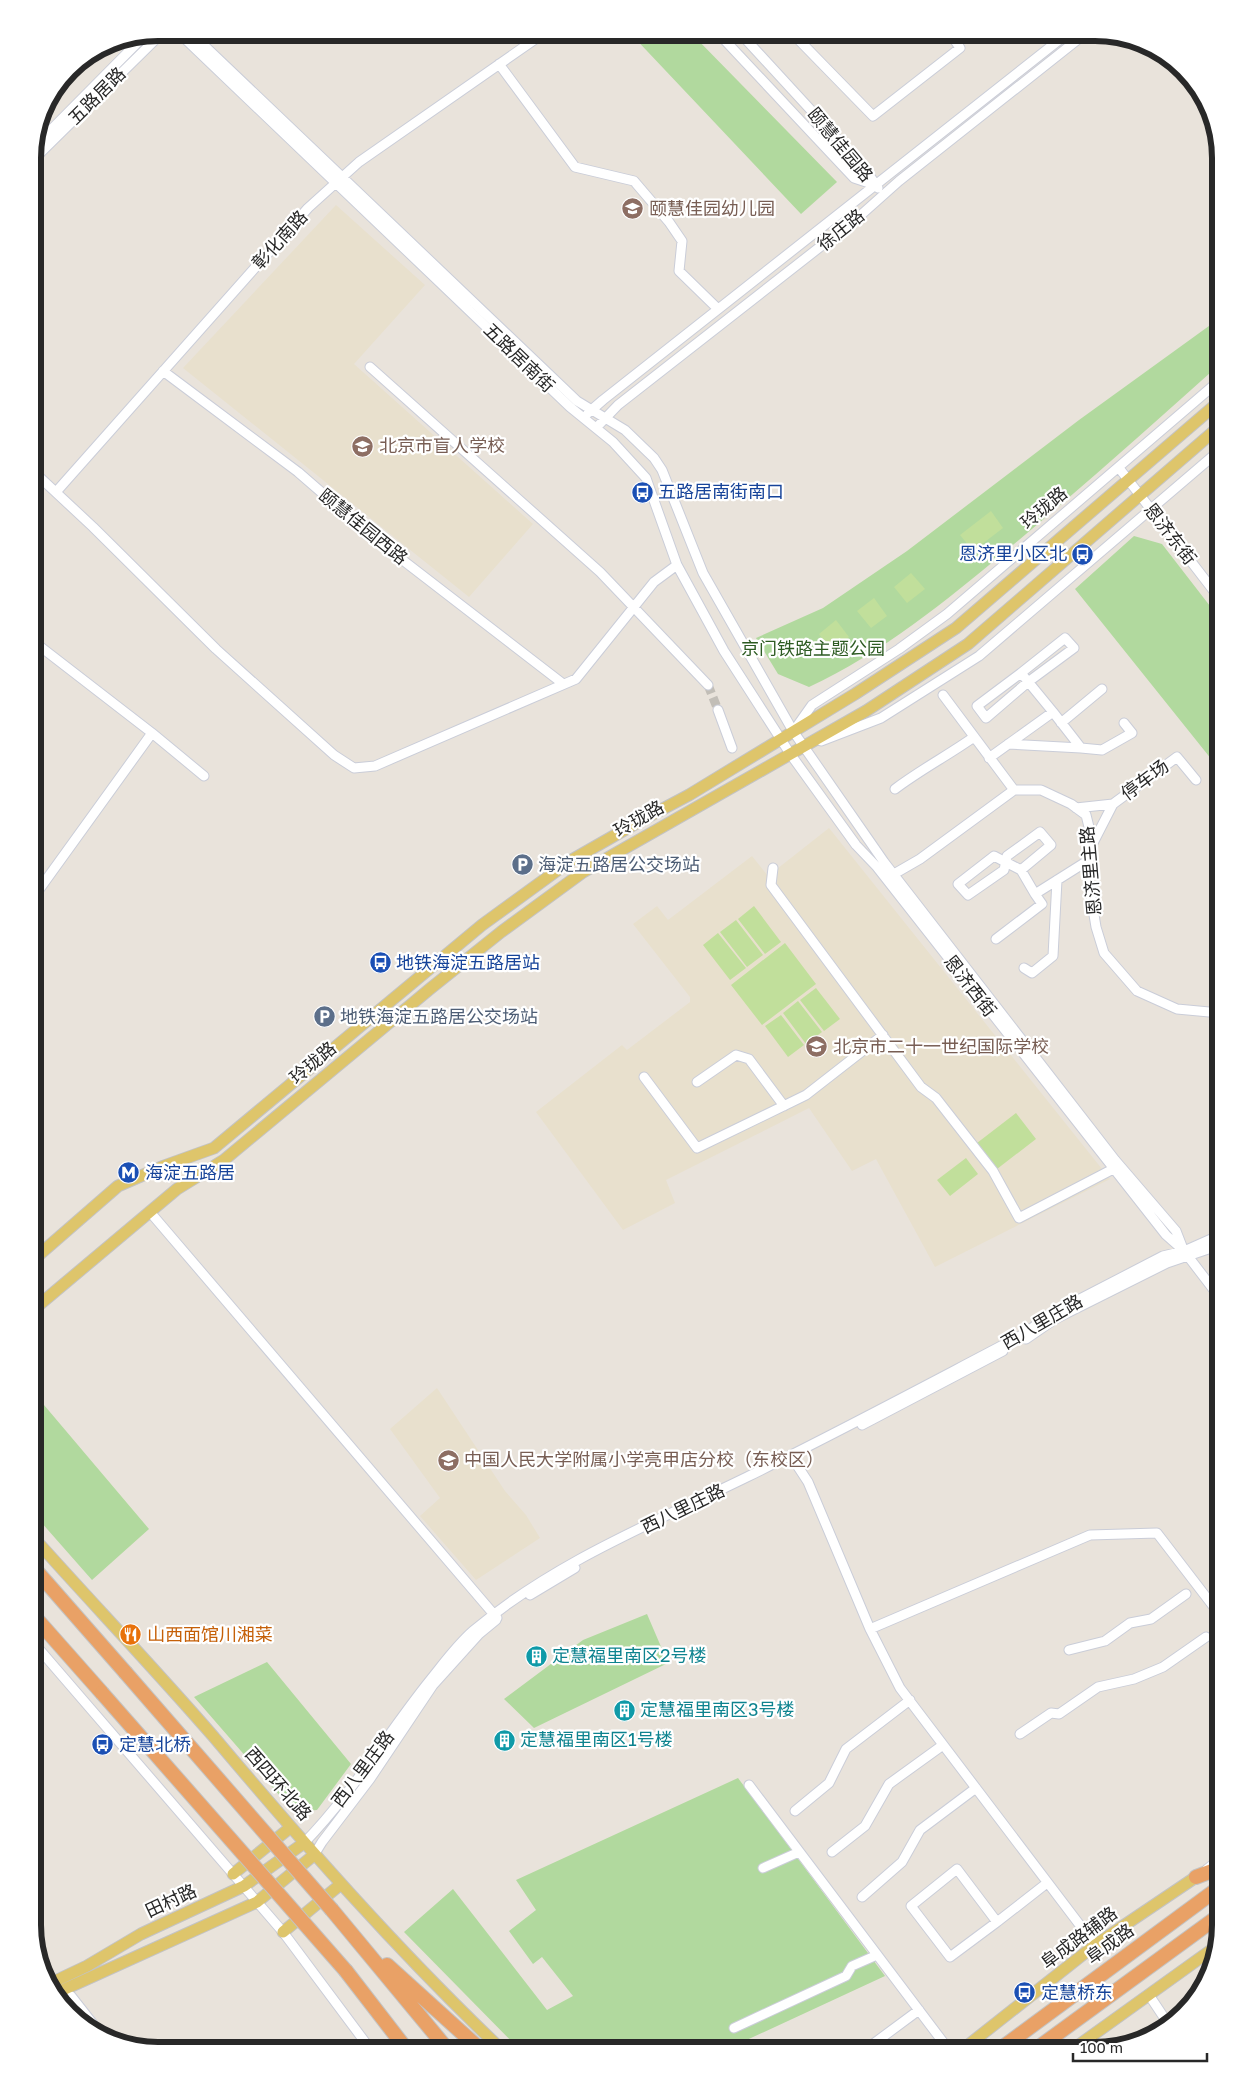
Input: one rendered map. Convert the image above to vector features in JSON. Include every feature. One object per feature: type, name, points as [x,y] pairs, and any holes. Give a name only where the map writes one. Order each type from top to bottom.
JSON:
[{"type":"highway","points":[[41,1574],[46,1582]]},
{"type":"highway","points":[[41,1577],[353,1934],[441,2041]]},
{"type":"highway","points":[[41,1625],[346,1971],[401,2041]]},
{"type":"highway","points":[[1196,1876],[1212,1871]]},
{"type":"highway","name":"阜成路","points":[[1010,2042],[1212,1893]]},
{"type":"highway","points":[[1046,2042],[1212,1920]]},
{"type":"highway","points":[[353,1934],[471,2041]]},
{"type":"highway","points":[[361,1990],[391,2041]]},
{"type":"main road","name":"玲珑路","points":[[41,1253],[118,1186],[164,1166],[214,1148],[482,925],[570,862],[689,795],[856,694],[956,628],[1212,408]]},
{"type":"main road","name":"玲珑路","points":[[41,1303],[177,1189],[224,1160],[501,932],[583,872],[866,711],[968,644],[1212,433]]},
{"type":"main road","name":"西四环北路","points":[[41,1547],[212,1735],[314,1855],[403,1952],[493,2041]]},
{"type":"main road","points":[[233,1874],[291,1828]]},
{"type":"main road","name":"田村路","points":[[60,1988],[87,1966],[141,1934],[244,1886],[304,1843]]},
{"type":"main road","name":"田村路","points":[[60,1988],[257,1902],[314,1855]]},
{"type":"main road","name":"阜成路辅路","points":[[972,2042],[1095,1945],[1196,1876]]},
{"type":"main road","points":[[283,1932],[341,1884]]},
{"type":"main road","points":[[1083,2042],[1209,1952]]},
{"type":"street","name":"五路居路","points":[[42,146],[152,41]]},
{"type":"street","name":"五路居南街","points":[[188,41],[583,418],[632,462],[646,478],[677,565],[724,651],[780,740]]},
{"type":"street","name":"五路居南街","points":[[200,41],[577,401],[625,430],[654,458],[662,470],[703,573],[793,731]]},
{"type":"street","name":"彰化南路","points":[[56,492],[308,208],[341,176],[532,41]]},
{"type":"street","name":"颐慧佳园路","points":[[726,42],[854,178],[876,185]]},
{"type":"street","name":"颐慧佳园路","points":[[748,42],[865,169],[876,185]]},
{"type":"street","points":[[800,42],[873,116],[960,48],[956,42]]},
{"type":"street","name":"徐庄路","points":[[583,418],[1057,42]]},
{"type":"street","name":"徐庄路","points":[[596,428],[618,405],[1075,42]]},
{"type":"street","name":"五路居路","points":[[42,145],[138,43]]},
{"type":"street","points":[[499,64],[575,167],[634,181],[669,222],[682,241],[679,271],[718,309]]},
{"type":"street","points":[[876,185],[884,195]]},
{"type":"street","points":[[370,367],[600,572],[708,685]]},
{"type":"street","name":"颐慧佳园西路","points":[[163,371],[298,472],[374,538],[562,683]]},
{"type":"street","name":"玲珑路","points":[[793,731],[812,705],[899,649],[947,614],[1212,387]]},
{"type":"street","name":"玲珑路","points":[[804,747],[881,718],[979,656],[1212,457]]},
{"type":"street","name":"恩济东街","points":[[1119,468],[1212,589]]},
{"type":"street","points":[[42,479],[216,649],[334,755],[354,768],[376,766],[562,683],[576,679],[654,582],[677,565]]},
{"type":"street","points":[[1065,638],[1074,648],[1028,682],[986,718],[977,706],[1021,674],[1065,638]]},
{"type":"street","points":[[42,648],[204,776]]},
{"type":"street","points":[[1021,674],[1081,748]]},
{"type":"street","points":[[1061,723],[1102,689]]},
{"type":"street","points":[[894,874],[920,859],[1014,790],[943,695]]},
{"type":"street","points":[[718,710],[732,748]]},
{"type":"street","points":[[989,758],[1053,712]]},
{"type":"street","points":[[1008,744],[1102,750],[1132,733],[1124,724]]},
{"type":"street","name":"恩济西街","points":[[793,731],[894,874],[1117,1167]]},
{"type":"street","points":[[42,886],[152,733]]},
{"type":"street","points":[[895,789],[926,766],[935,764],[974,737]]},
{"type":"street","name":"恩济西街","points":[[780,740],[861,851],[877,867],[1117,1167],[1176,1231],[1186,1254],[1212,1288]]},
{"type":"street","name":"停车场","points":[[1113,804],[1177,757],[1196,780]]},
{"type":"street","name":"恩济里主路","points":[[1014,790],[1042,790],[1086,815],[1092,835],[1088,878],[1096,927],[1104,953],[1137,991],[1176,1009],[1212,1013]]},
{"type":"street","points":[[1076,808],[1113,804]]},
{"type":"street","points":[[1090,848],[1113,804]]},
{"type":"street","points":[[996,939],[1042,904],[1021,870],[1006,862],[994,856],[958,884],[968,895],[1004,870],[1006,862],[1008,856],[1040,832],[1050,845],[1021,870]]},
{"type":"street","points":[[1035,894],[1089,860]]},
{"type":"street","points":[[773,868],[771,885],[921,1086],[936,1098],[993,1171],[1019,1218],[1117,1167]]},
{"type":"street","points":[[1024,968],[1032,973],[1053,956],[1057,880]]},
{"type":"street","points":[[644,1077],[697,1148],[806,1095],[883,1035]]},
{"type":"street","points":[[697,1082],[736,1055],[749,1059],[784,1106]]},
{"type":"street","points":[[150,1212],[496,1616]]},
{"type":"street","name":"西八里庄路","points":[[1186,1254],[1212,1239]]},
{"type":"street","name":"西八里庄路","points":[[304,1843],[318,1829],[360,1776],[416,1698],[470,1633],[496,1616],[534,1585],[556,1572],[793,1458],[1024,1334],[1049,1315],[1163,1256],[1186,1254],[1212,1247]]},
{"type":"street","points":[[793,1458],[808,1482],[870,1629],[900,1688],[1095,1945]]},
{"type":"street","points":[[870,1629],[1090,1535],[1157,1533],[1212,1605]]},
{"type":"street","points":[[1069,1650],[1105,1641],[1130,1623],[1150,1619],[1186,1594]]},
{"type":"street","name":"西八里庄路","points":[[314,1855],[370,1779],[433,1685],[496,1616]]},
{"type":"street","points":[[1020,1734],[1051,1713],[1059,1714],[1098,1686],[1134,1679],[1163,1667],[1206,1637]]},
{"type":"street","points":[[41,1653],[283,1932],[364,2041]]},
{"type":"street","points":[[795,1811],[829,1783],[846,1749],[910,1700]]},
{"type":"street","points":[[832,1852],[865,1826],[889,1784],[943,1745]]},
{"type":"street","points":[[748,1785],[943,2042]]},
{"type":"street","points":[[862,1897],[902,1862],[920,1830],[976,1788]]},
{"type":"street","points":[[763,1868],[799,1852]]},
{"type":"street","name":"阜成路辅路","points":[[1196,1876],[1212,1865]]},
{"type":"street","points":[[997,1922],[957,1869],[910,1906],[950,1957],[997,1922],[1047,1883]]},
{"type":"street","points":[[734,2028],[846,1976],[852,1966],[878,1955]]},
{"type":"street","points":[[1149,1995],[1165,2018]]},
{"type":"street","points":[[68,2000],[79,2011]]},
{"type":"street","points":[[876,2042],[919,2010]]},
{"type":"shaded area","name":"北京市盲人学校","points":[[336,205],[425,285],[354,364],[533,524],[469,597],[183,368]]},
{"type":"shaded area","name":"北京市二十一世纪国际学校","points":[[829,828],[1110,1179],[935,1267],[876,1159],[852,1171],[809,1108],[666,1180],[675,1203],[623,1230],[536,1112],[622,1045],[627,1050],[690,1002],[690,997],[633,924],[657,906],[668,920],[752,856],[768,876]]},
{"type":"shaded area","name":"中国人民大学附属小学亮甲店分校（东校区）","points":[[437,1388],[505,1491],[526,1515],[540,1538],[476,1580],[420,1516],[440,1498],[390,1429]]},
{"type":"green space","points":[[638,42],[699,42],[837,182],[801,214]]},
{"type":"green space","name":"京门铁路主题公园","points":[[1212,324],[1212,371],[1088,481],[960,589],[862,659],[809,687],[778,674],[756,638],[823,608],[907,551],[1079,420]]},
{"type":"green space","points":[[991,511],[1003,528],[973,551],[960,535]]},
{"type":"green space","points":[[1134,536],[1162,544],[1212,609],[1212,760],[1075,589]]},
{"type":"green space","points":[[911,573],[925,589],[907,603],[894,587]]},
{"type":"green space","points":[[874,598],[887,616],[871,628],[857,611]]},
{"type":"green space","points":[[836,620],[849,637],[831,651],[819,634]]},
{"type":"green space","points":[[754,906],[781,942],[765,954],[738,919]]},
{"type":"green space","points":[[736,920],[763,955],[747,967],[720,932]]},
{"type":"green space","points":[[718,933],[746,968],[730,980],[703,945]]},
{"type":"green space","points":[[785,943],[816,984],[762,1025],[731,985]]},
{"type":"green space","points":[[816,988],[840,1019],[824,1031],[800,1000]]},
{"type":"green space","points":[[798,1001],[822,1032],[806,1044],[783,1013]]},
{"type":"green space","points":[[781,1015],[804,1045],[788,1057],[765,1026]]},
{"type":"green space","points":[[1016,1113],[1036,1139],[997,1169],[977,1143]]},
{"type":"green space","points":[[966,1158],[978,1174],[950,1196],[937,1180]]},
{"type":"green space","points":[[41,1402],[149,1529],[92,1580],[41,1522]]},
{"type":"green space","points":[[647,1614],[668,1663],[534,1728],[504,1699],[583,1640]]},
{"type":"green space","points":[[267,1662],[351,1764],[317,1810],[294,1812],[194,1697]]},
{"type":"green space","points":[[738,1778],[885,1976],[743,2042],[512,2041],[404,1932],[453,1889],[547,2010],[573,1996],[542,1957],[533,1964],[509,1931],[536,1910],[516,1880]]},
{"type":"tunnel","points":[[708,685],[718,710]]},
{"type":"place","name":"颐慧佳园幼儿园","points":[[633,209]]},
{"type":"place","name":"北京市盲人学校","points":[[363,446]]},
{"type":"place","name":"五路居南街南口","points":[[642,492]]},
{"type":"place","name":"恩济里小区北","points":[[1083,554]]},
{"type":"place","name":"海淀五路居公交场站","points":[[522,865]]},
{"type":"place","name":"地铁海淀五路居站","points":[[380,963]]},
{"type":"place","name":"地铁海淀五路居公交场站","points":[[324,1017]]},
{"type":"place","name":"北京市二十一世纪国际学校","points":[[817,1047]]},
{"type":"place","name":"海淀五路居","points":[[129,1173]]},
{"type":"place","name":"中国人民大学附属小学亮甲店分校（东校区）","points":[[448,1460]]},
{"type":"place","name":"山西面馆川湘菜","points":[[131,1635]]},
{"type":"place","name":"定慧福里南区2号楼","points":[[536,1656]]},
{"type":"place","name":"定慧福里南区3号楼","points":[[624,1710]]},
{"type":"place","name":"定慧福里南区1号楼","points":[[504,1740]]},
{"type":"place","name":"定慧北桥","points":[[103,1745]]},
{"type":"place","name":"定慧桥东","points":[[1025,1993]]}]
